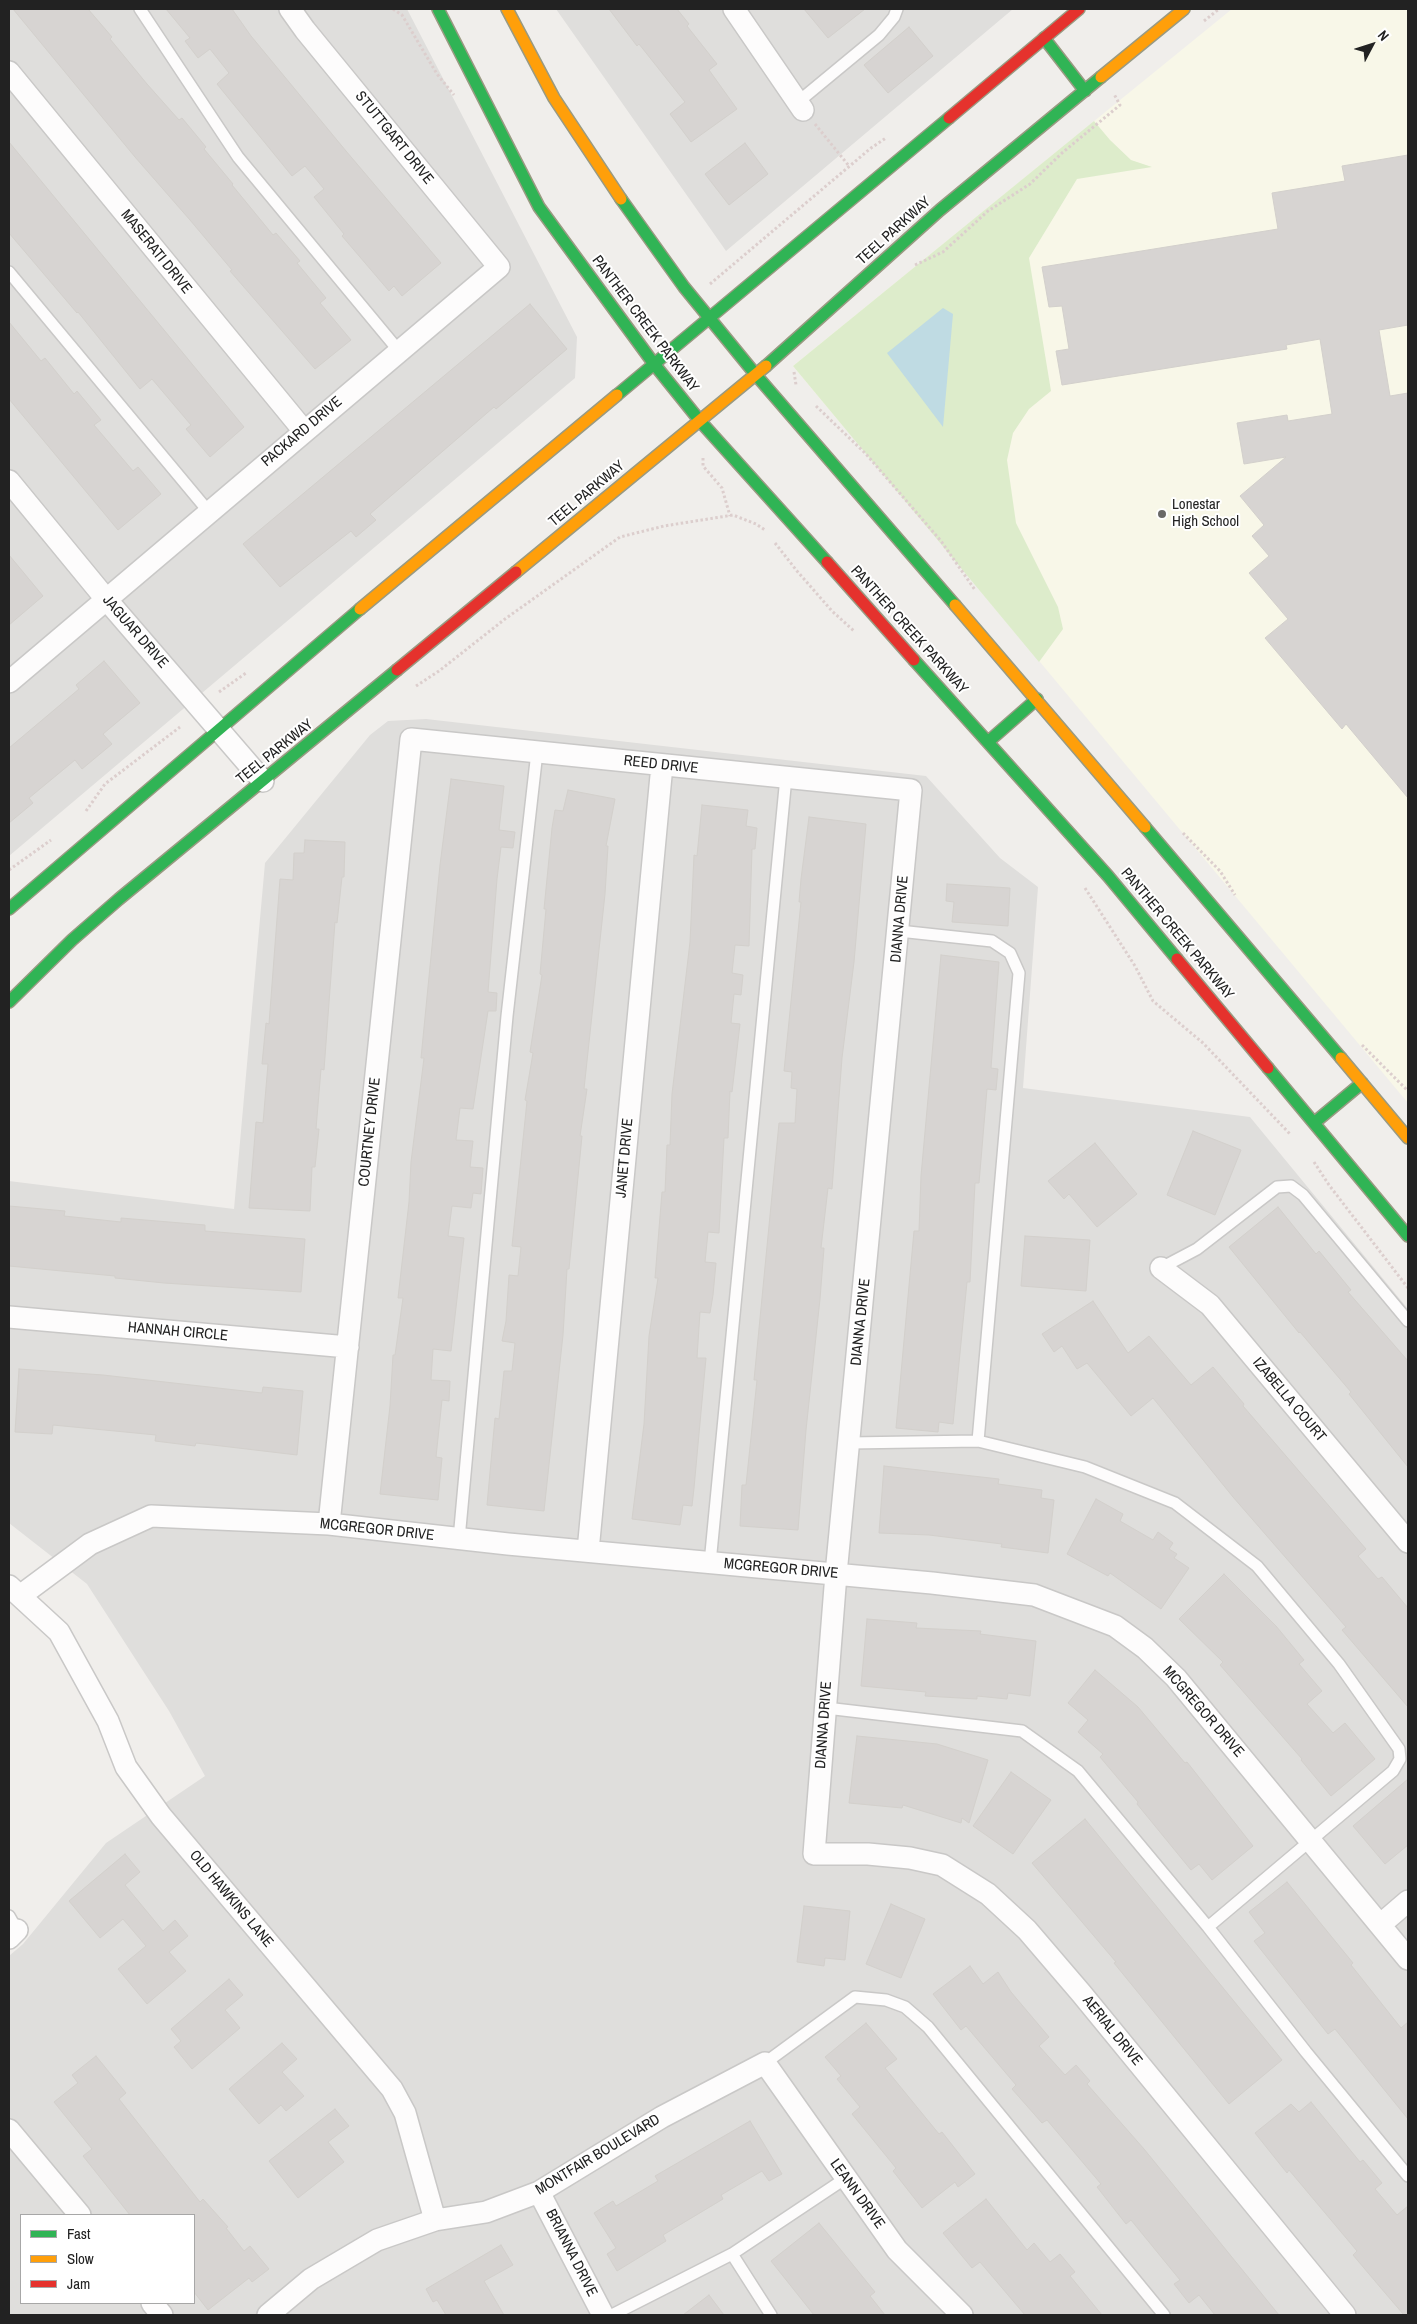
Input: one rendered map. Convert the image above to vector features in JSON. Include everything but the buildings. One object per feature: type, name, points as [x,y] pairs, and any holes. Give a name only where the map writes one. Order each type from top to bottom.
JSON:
[{"type":"main road","name":"PANTHER CREEK PARKWAY","points":[[438,9],[539,207],[654,364],[700,421],[1108,876],[1408,1236]]},
{"type":"main road","points":[[507,9],[560,106],[660,255],[709,317],[756,375],[1037,699],[1408,1138]]},
{"type":"main road","points":[[9,909],[219,729],[1079,9]]},
{"type":"main road","name":"TEEL PARKWAY","points":[[9,1002],[72,940],[118,899],[756,375],[940,210],[1184,9]]},
{"type":"main road","points":[[1044,38],[1085,91]]},
{"type":"main road","points":[[988,741],[1037,699]]},
{"type":"main road","points":[[1314,1123],[1362,1083]]},
{"type":"street","name":"STUTTGART DRIVE","points":[[290,9],[305,30],[500,267]]},
{"type":"street","points":[[734,9],[800,106]]},
{"type":"street","name":"MASERATI DRIVE","points":[[9,72],[304,431]]},
{"type":"street","name":"PACKARD DRIVE","points":[[9,681],[500,267]]},
{"type":"street","name":"JAGUAR DRIVE","points":[[9,481],[106,599],[263,781]]},
{"type":"street","name":"REED DRIVE","points":[[411,739],[911,790]]},
{"type":"street","name":"COURTNEY DRIVE","points":[[329,1524],[411,739]]},
{"type":"street","name":"JANET DRIVE","points":[[588,1552],[662,765]]},
{"type":"street","name":"DIANNA DRIVE","points":[[814,1854],[836,1574],[911,790]]},
{"type":"street","name":"IZABELLA COURT","points":[[1161,1268],[1210,1305],[1408,1542]]},
{"type":"street","name":"HANNAH CIRCLE","points":[[9,1317],[348,1347]]},
{"type":"street","name":"MCGREGOR DRIVE","points":[[14,1591],[90,1544],[151,1516],[329,1524],[588,1552],[932,1582],[1034,1595],[1116,1626],[1145,1648],[1176,1678],[1408,1959]]},
{"type":"street","name":"OLD HAWKINS LANE","points":[[14,1591],[58,1632],[108,1720],[126,1766],[161,1816],[392,2089],[405,2113],[435,2220]]},
{"type":"street","name":"AERIAL DRIVE","points":[[814,1854],[868,1854],[942,1865],[988,1894],[1027,1930],[1075,1986],[1345,2315]]},
{"type":"street","points":[[1380,1924],[1408,1900]]},
{"type":"street","name":"MONTFAIR BOULEVARD","points":[[268,2315],[311,2279],[377,2240],[435,2220],[486,2212],[539,2192],[662,2117],[766,2063]]},
{"type":"street","name":"LEANN DRIVE","points":[[766,2063],[897,2250],[962,2315]]},
{"type":"street","points":[[9,2129],[79,2214]]},
{"type":"street","name":"BRIANNA DRIVE","points":[[539,2192],[603,2315]]},
{"type":"street","points":[[153,2304],[162,2315]]},
{"type":"lane","points":[[140,9],[238,157],[399,351]]},
{"type":"lane","points":[[800,106],[879,35],[894,17],[897,9]]},
{"type":"lane","points":[[9,272],[209,512]]},
{"type":"lane","points":[[459,1539],[506,1026],[537,752]]},
{"type":"lane","points":[[710,1562],[786,778]]},
{"type":"lane","points":[[899,931],[992,941],[1010,953],[1020,973],[978,1441]]},
{"type":"lane","points":[[1161,1268],[1197,1249],[1277,1187],[1291,1186],[1303,1194],[1408,1321]]},
{"type":"lane","points":[[849,1443],[978,1441],[1085,1467],[1175,1503],[1257,1566],[1339,1664],[1399,1749],[1400,1759],[1394,1771],[1208,1927]]},
{"type":"lane","points":[[826,1708],[1022,1730],[1078,1771],[1141,1849],[1208,1927],[1306,2052],[1408,2176]]},
{"type":"lane","points":[[766,2063],[856,1997],[886,2000],[904,2007],[939,2041],[1164,2315]]},
{"type":"lane","points":[[612,2315],[732,2254],[846,2178]]},
{"type":"lane","points":[[732,2254],[771,2315]]},
{"type":"path","points":[[1200,25],[1219,9]]},
{"type":"path","points":[[912,267],[943,252],[988,211],[1030,184],[1062,153],[1120,105],[1114,94],[1120,90]]},
{"type":"path","points":[[800,106],[849,166]]},
{"type":"path","points":[[794,368],[794,376]]},
{"type":"path","points":[[702,455],[703,466],[722,488],[730,516]]},
{"type":"path","points":[[413,688],[439,671],[506,619],[620,537],[664,526],[730,516],[756,524],[768,532]]},
{"type":"path","points":[[774,540],[797,571],[832,611],[862,637]]},
{"type":"path","points":[[84,813],[105,784],[180,727]]},
{"type":"path","points":[[9,870],[56,836]]},
{"type":"path","points":[[1085,887],[1136,966],[1153,1001],[1203,1044],[1293,1137]]},
{"type":"path","points":[[1311,1158],[1329,1185],[1408,1288]]},
{"type":"shaded area","points":[[9,9],[407,9],[577,337],[575,378],[9,856]]},
{"type":"shaded area","points":[[556,9],[1013,9],[726,251]]},
{"type":"shaded area","name":"Lonestar High School","points":[[1232,9],[1408,9],[1408,1103],[793,366]]},
{"type":"shaded area","points":[[426,719],[926,776],[1000,858],[1038,887],[1023,1088],[1250,1117],[1408,1309],[1408,2315],[9,2315],[9,1956],[23,1944],[106,1843],[205,1776],[169,1711],[87,1584],[9,1523],[9,1181],[234,1209],[265,863],[370,735],[388,721]]},
{"type":"green space","points":[[1094,121],[1131,160],[1152,167],[1077,179],[1029,258],[1051,391],[1029,409],[1013,433],[1007,460],[1016,523],[1058,607],[1063,629],[1039,662],[793,366]]},
{"type":"water","points":[[943,308],[953,314],[943,427],[887,353]]},
{"type":"traffic: fast","points":[[438,9],[539,207],[654,364],[700,421],[827,562]]},
{"type":"traffic: fast","points":[[1044,38],[1085,91]]},
{"type":"traffic: fast","points":[[766,366],[940,210],[1101,77]]},
{"type":"traffic: fast","points":[[617,395],[949,118]]},
{"type":"traffic: fast","points":[[621,199],[684,287],[756,375],[955,605]]},
{"type":"traffic: fast","points":[[9,909],[360,609]]},
{"type":"traffic: fast","points":[[914,660],[1108,876],[1177,959]]},
{"type":"traffic: fast","points":[[9,1002],[72,940],[119,899],[397,670]]},
{"type":"traffic: fast","points":[[989,741],[1037,699]]},
{"type":"traffic: fast","points":[[1145,827],[1341,1058]]},
{"type":"traffic: fast","points":[[1268,1068],[1408,1236]]},
{"type":"traffic: fast","points":[[1314,1123],[1362,1083]]},
{"type":"traffic: slow","points":[[507,9],[554,98],[621,199]]},
{"type":"traffic: slow","points":[[1101,77],[1184,9]]},
{"type":"traffic: slow","points":[[516,572],[766,366]]},
{"type":"traffic: slow","points":[[360,609],[617,395]]},
{"type":"traffic: slow","points":[[955,605],[1145,827]]},
{"type":"traffic: slow","points":[[1341,1058],[1408,1138]]},
{"type":"traffic: jam","points":[[949,118],[1079,9]]},
{"type":"traffic: jam","points":[[827,562],[914,660]]},
{"type":"traffic: jam","points":[[397,670],[516,572]]},
{"type":"traffic: jam","points":[[1177,959],[1268,1068]]},
{"type":"place","name":"Lonestar High School","points":[[1162,514]]}]
